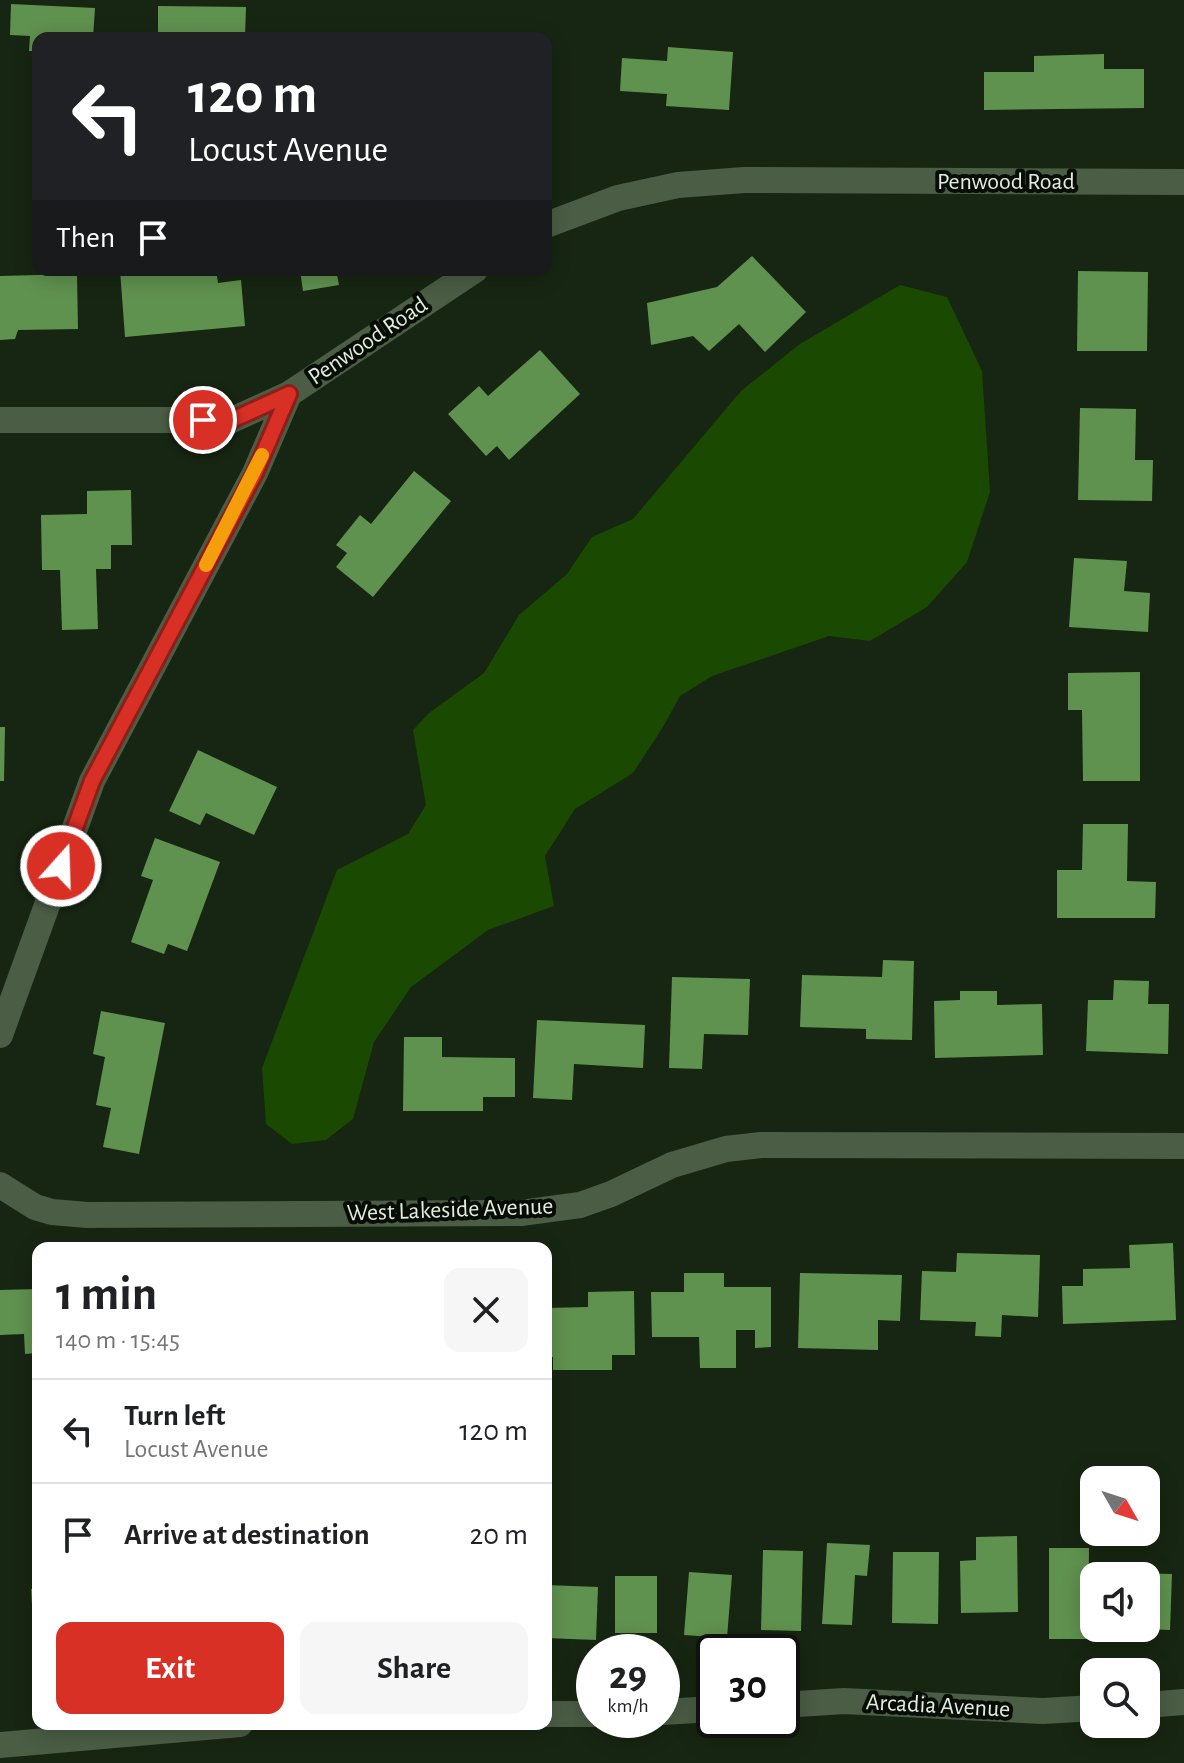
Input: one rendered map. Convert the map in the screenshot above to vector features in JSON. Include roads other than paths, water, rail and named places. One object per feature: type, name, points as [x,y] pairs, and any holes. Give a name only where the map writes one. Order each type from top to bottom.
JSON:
[{"type":"street","name":"Penwood Road","points":[[552,223],[618,198],[678,185],[744,180],[1184,182]]},
{"type":"street","name":"Penwood Road","points":[[0,1035],[92,781],[255,473],[289,394],[466,276]]},
{"type":"street","points":[[0,420],[232,420],[289,394]]},
{"type":"street","name":"West Lakeside Avenue","points":[[0,1185],[35,1207],[87,1215],[521,1213],[580,1205],[672,1165],[726,1149],[761,1145],[1184,1146]]},
{"type":"street","name":"Arcadia Avenue","points":[[800,1704],[844,1701],[1043,1711],[1080,1709]]},
{"type":"street","points":[[1160,1704],[1184,1702]]},
{"type":"street","points":[[552,1714],[576,1714]]},
{"type":"street","points":[[0,1745],[171,1730]]}]
